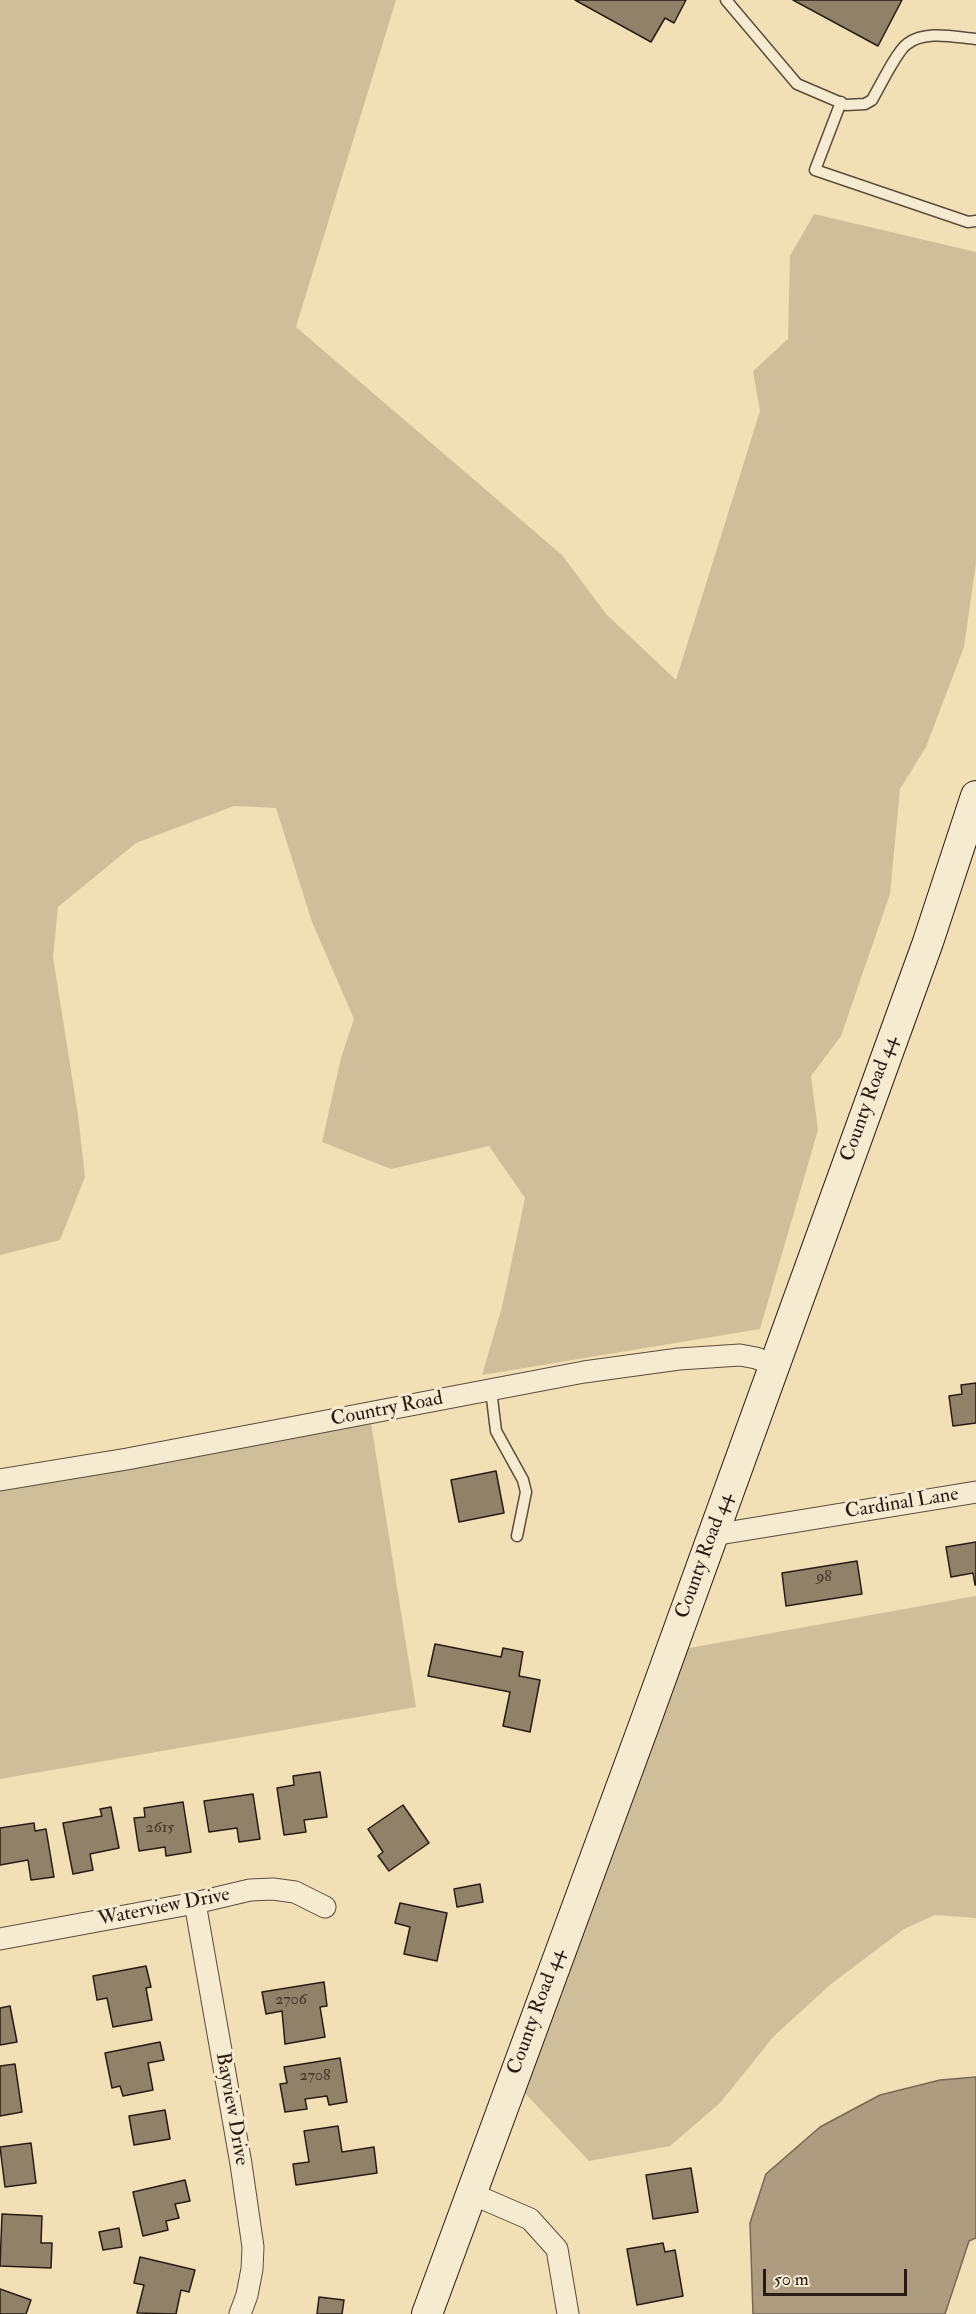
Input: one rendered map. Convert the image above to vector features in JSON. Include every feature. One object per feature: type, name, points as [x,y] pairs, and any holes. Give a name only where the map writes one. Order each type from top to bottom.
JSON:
[{"type":"main road","name":"County Road 44","points":[[427,2314],[924,952],[976,796]]},
{"type":"street","name":"Country Road","points":[[0,1480],[127,1459],[584,1372],[679,1359],[740,1355],[774,1365]]},
{"type":"street","name":"Cardinal Lane","points":[[713,1535],[976,1492]]},
{"type":"street","name":"Waterview Drive","points":[[0,1939],[195,1904],[250,1890],[273,1889],[295,1892],[325,1907]]},
{"type":"street","name":"Bayview Drive","points":[[195,1904],[241,2164],[253,2247],[247,2295],[240,2314]]},
{"type":"street","points":[[470,2193],[530,2219],[557,2249],[568,2314]]},
{"type":"lane","points":[[726,0],[796,84],[856,106],[872,100],[904,45],[930,36],[976,39]]},
{"type":"lane","points":[[841,102],[815,170],[968,222],[976,221]]},
{"type":"lane","points":[[491,1390],[498,1439],[523,1480],[526,1492],[518,1536]]},
{"type":"shaded area","points":[[0,0],[396,0],[296,327],[562,555],[606,614],[676,680],[760,411],[753,371],[788,339],[790,256],[814,214],[976,252],[976,563],[964,647],[926,747],[900,789],[890,894],[841,1036],[811,1076],[818,1130],[760,1329],[482,1375],[502,1307],[525,1198],[489,1146],[391,1169],[322,1142],[341,1058],[354,1019],[312,922],[276,808],[234,806],[136,843],[58,907],[53,957],[78,1115],[85,1177],[60,1240],[0,1255]]},
{"type":"shaded area","points":[[368,1404],[416,1707],[0,1779],[0,1473]]},
{"type":"shaded area","points":[[976,1596],[976,1918],[935,1915],[904,1929],[831,1984],[774,2036],[720,2103],[670,2146],[589,2161],[523,2091],[684,1649]]},
{"type":"shaded area","points":[[976,2077],[976,2238],[969,2241],[945,2314],[753,2314],[750,2223],[766,2174],[820,2127],[880,2095],[940,2080]]},
{"type":"building","points":[[575,0],[686,0],[674,23],[665,18],[651,42]]},
{"type":"building","points":[[793,0],[902,0],[878,46]]},
{"type":"building","points":[[976,1383],[976,1423],[953,1426],[949,1396],[962,1394],[961,1385]]},
{"type":"building","points":[[496,1471],[504,1513],[459,1522],[451,1480]]},
{"type":"building","points":[[976,1542],[976,1585],[973,1573],[951,1577],[946,1547]]},
{"type":"building","points":[[857,1561],[862,1594],[786,1606],[782,1573]]},
{"type":"building","points":[[435,1644],[501,1657],[503,1648],[523,1652],[519,1676],[540,1680],[530,1732],[503,1726],[510,1692],[428,1676]]},
{"type":"building","points":[[320,1772],[327,1817],[304,1820],[306,1832],[284,1835],[277,1788],[294,1785],[293,1776]]},
{"type":"building","points":[[253,1794],[260,1839],[239,1842],[237,1828],[209,1832],[204,1801]]},
{"type":"building","points":[[183,1802],[191,1852],[166,1856],[165,1847],[139,1851],[134,1818],[145,1817],[144,1808]]},
{"type":"building","points":[[403,1805],[429,1843],[389,1871],[378,1856],[383,1852],[368,1829]]},
{"type":"building","points":[[111,1807],[119,1848],[90,1854],[93,1870],[73,1874],[63,1823],[102,1816],[100,1809]]},
{"type":"building","points":[[34,1823],[35,1831],[46,1829],[54,1877],[31,1880],[28,1860],[0,1865],[0,1828]]},
{"type":"building","points":[[480,1884],[483,1902],[457,1907],[454,1889]]},
{"type":"building","points":[[400,1903],[447,1913],[437,1961],[404,1954],[410,1927],[395,1923]]},
{"type":"building","points":[[146,1966],[151,1987],[146,1988],[152,2020],[113,2027],[107,1998],[97,2000],[93,1976]]},
{"type":"building","points":[[324,1982],[327,2006],[320,2007],[325,2037],[285,2044],[282,2011],[266,2014],[262,1992]]},
{"type":"building","points":[[10,2006],[17,2042],[0,2045],[0,2008]]},
{"type":"building","points":[[160,2042],[164,2060],[148,2063],[153,2090],[123,2096],[120,2086],[112,2088],[105,2053]]},
{"type":"building","points":[[340,2058],[347,2102],[329,2105],[327,2096],[305,2099],[307,2109],[285,2112],[280,2084],[287,2083],[284,2067]]},
{"type":"building","points":[[15,2064],[22,2112],[0,2116],[0,2066]]},
{"type":"building","points":[[165,2110],[170,2139],[134,2145],[129,2116]]},
{"type":"building","points":[[338,2126],[342,2152],[374,2147],[377,2173],[296,2185],[293,2164],[309,2162],[304,2131]]},
{"type":"building","points":[[31,2143],[36,2183],[5,2187],[0,2147]]},
{"type":"building","points":[[691,2168],[698,2212],[653,2219],[646,2175]]},
{"type":"building","points":[[185,2180],[190,2201],[175,2204],[179,2218],[166,2221],[168,2230],[143,2236],[133,2192]]},
{"type":"building","points":[[2,2214],[42,2216],[41,2243],[52,2243],[51,2268],[0,2266]]},
{"type":"building","points":[[119,2228],[122,2247],[103,2250],[99,2232]]},
{"type":"building","points":[[663,2243],[665,2252],[675,2250],[683,2296],[637,2305],[627,2249]]},
{"type":"building","points":[[140,2257],[195,2270],[189,2292],[181,2290],[176,2314],[137,2313],[144,2285],[134,2283]]},
{"type":"building","points":[[0,2289],[31,2300],[26,2314],[0,2314]]},
{"type":"building","points":[[319,2297],[344,2300],[342,2314],[317,2314]]}]
